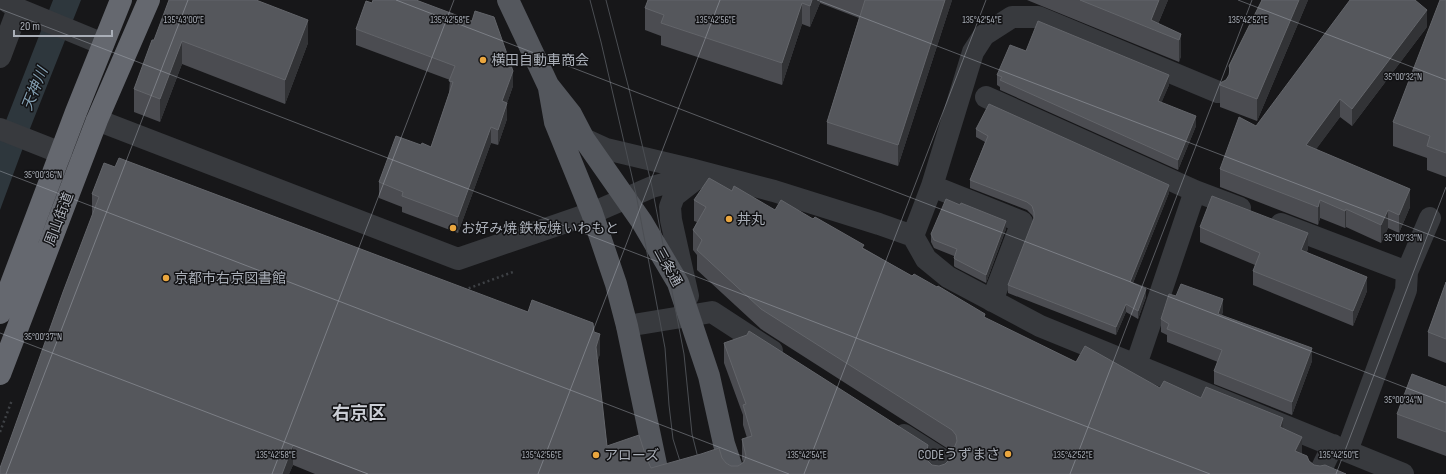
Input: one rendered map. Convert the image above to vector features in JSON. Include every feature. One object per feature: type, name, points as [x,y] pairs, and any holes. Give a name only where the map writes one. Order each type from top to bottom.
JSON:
[{"type":"highway","name":"周山街道","points":[[0,313],[54,150],[99,42],[121,0]]},
{"type":"highway","name":"周山街道","points":[[0,374],[97,120],[149,0]]},
{"type":"main road","name":"三条通","points":[[508,0],[548,85],[570,114],[584,139],[642,222],[678,283],[690,315],[709,376],[724,444],[734,474]]},
{"type":"main road","name":"三条通","points":[[548,85],[555,122],[592,213],[616,284],[627,326],[658,474]]},
{"type":"street","points":[[0,57],[17,8],[99,42]]},
{"type":"street","points":[[913,236],[932,186],[973,52],[984,35],[1012,17],[1038,17],[1218,92]]},
{"type":"street","points":[[986,97],[1195,190],[1407,272]]},
{"type":"street","points":[[97,120],[458,259],[592,213],[652,188],[704,172]]},
{"type":"street","points":[[0,129],[54,150]]},
{"type":"street","points":[[584,139],[606,149],[704,172],[774,191],[913,236],[926,259],[948,277],[1040,326],[1340,448],[1390,471]]},
{"type":"street","points":[[690,315],[689,298],[671,220],[670,207],[674,196],[704,172]]},
{"type":"street","points":[[932,186],[1022,222],[992,301]]},
{"type":"street","points":[[1136,365],[1195,190]]},
{"type":"street","points":[[1319,474],[1340,448],[1406,290],[1407,272],[1430,218]]},
{"type":"street","points":[[627,326],[712,312],[792,363]]},
{"type":"street","points":[[885,423],[945,462],[938,474]]},
{"type":"path","points":[[458,293],[517,271]]},
{"type":"path","points":[[0,432],[14,395]]},
{"type":"water","name":"天神川","points":[[53,0],[81,0],[31,126],[0,210],[0,136]]},
{"type":"building","points":[[169,0],[256,0],[308,20],[285,80],[182,41],[160,99],[134,89]]},
{"type":"building","points":[[373,0],[416,0],[472,21],[475,11],[494,17],[513,71],[502,101],[507,103],[498,130],[491,127],[458,217],[402,196],[403,192],[379,182],[396,136],[431,147],[453,82],[449,81],[455,66],[356,29],[366,1],[372,3]]},
{"type":"building","points":[[648,0],[812,0],[810,6],[802,3],[782,63],[661,23],[664,15],[645,8]]},
{"type":"building","points":[[865,0],[945,0],[898,145],[827,122]]},
{"type":"building","points":[[1080,0],[1159,0],[1151,20],[1181,34],[1179,40]]},
{"type":"building","points":[[1262,0],[1299,0],[1257,99],[1220,85],[1229,75],[1229,66]]},
{"type":"building","points":[[1350,0],[1415,0],[1427,10],[1352,109],[1340,99],[1306,145],[1410,189],[1399,215],[1388,210],[1381,225],[1346,209],[1345,211],[1320,200],[1318,207],[1220,169],[1239,117],[1256,126]]},
{"type":"building","points":[[1440,0],[1446,0],[1446,153],[1427,146],[1430,136],[1393,122]]},
{"type":"building","points":[[1038,21],[1169,75],[1158,101],[1196,116],[1178,160],[1000,80],[1002,77],[997,75],[1010,45],[1026,51]]},
{"type":"building","points":[[989,104],[1169,185],[1130,282],[1146,289],[1138,311],[1126,304],[1116,327],[1008,285],[1034,218],[1034,212],[1032,206],[1027,202],[970,180],[988,136],[976,129]]},
{"type":"building","points":[[119,158],[528,312],[532,300],[593,323],[594,332],[600,334],[596,347],[607,446],[639,435],[651,468],[719,448],[722,458],[731,466],[738,466],[744,462],[746,456],[742,439],[752,436],[743,405],[746,404],[724,343],[747,335],[749,331],[928,445],[926,455],[927,460],[932,465],[939,466],[945,464],[949,460],[957,441],[956,435],[952,430],[761,309],[697,250],[702,240],[693,230],[706,207],[694,200],[709,178],[732,191],[734,186],[775,210],[781,200],[813,219],[815,217],[864,245],[862,248],[912,276],[914,274],[937,287],[938,286],[985,314],[984,317],[1076,362],[1085,346],[1160,388],[1164,381],[1201,398],[1206,387],[1283,418],[1280,427],[1302,437],[1295,451],[1307,456],[1309,461],[1314,465],[1325,465],[1346,474],[368,474],[293,445],[282,474],[0,474],[0,468],[63,292],[99,197],[92,194],[104,163],[115,167]]},
{"type":"building","points":[[1212,196],[1308,233],[1301,250],[1367,277],[1353,311],[1253,271],[1260,253],[1200,227]]},
{"type":"building","points":[[946,199],[960,205],[961,203],[1006,221],[986,275],[955,259],[957,249],[934,240],[931,234]]},
{"type":"building","points":[[1446,282],[1446,339],[1428,332]]},
{"type":"building","points":[[1181,284],[1223,299],[1218,314],[1312,348],[1292,402],[1214,371],[1222,350],[1167,329],[1169,324],[1161,319],[1169,294],[1176,296]]},
{"type":"building","points":[[1412,374],[1446,387],[1446,432],[1397,414]]},
{"type":"tram line","points":[[590,0],[636,194],[665,348],[673,439],[684,474]]},
{"type":"tram line","points":[[606,0],[652,187],[684,354],[692,434],[702,474]]},
{"type":"place","name":"横田自動車商会","points":[[483,60]]},
{"type":"place","name":"丼丸","points":[[729,219]]},
{"type":"place","name":"お好み焼 鉄板焼 いわもと","points":[[453,228]]},
{"type":"place","name":"京都市右京図書館","points":[[166,278]]},
{"type":"place","name":"CODEうずまさ","points":[[1008,454]]},
{"type":"place","name":"アローズ","points":[[596,455]]},
{"type":"district","name":"右京区","points":[[359,413]]}]
